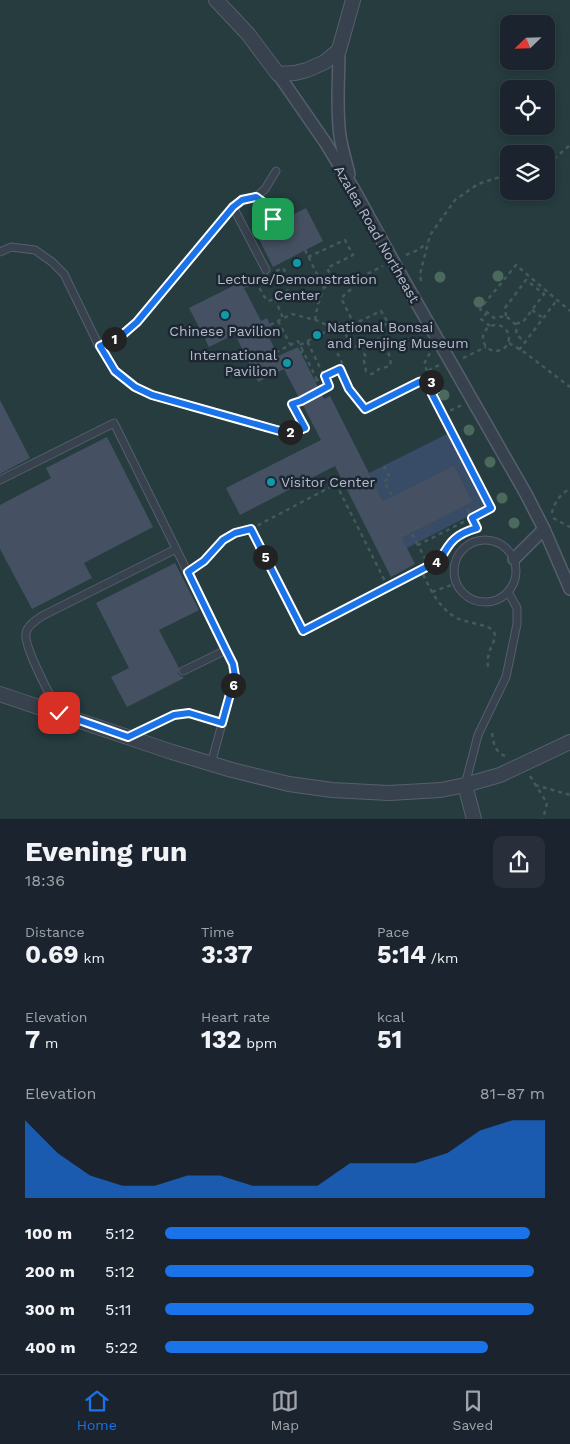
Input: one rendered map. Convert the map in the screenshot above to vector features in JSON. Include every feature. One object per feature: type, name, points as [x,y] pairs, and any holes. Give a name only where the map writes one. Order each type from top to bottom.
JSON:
[{"type":"street","name":"Azalea Road Northeast","points":[[216,0],[248,34],[278,74],[325,142],[353,188],[526,494],[544,529],[570,589]]},
{"type":"street","points":[[352,0],[340,50],[338,108],[342,144],[353,188]]},
{"type":"street","points":[[278,74],[307,70],[325,62],[340,50]]},
{"type":"street","points":[[514,558],[544,529]]},
{"type":"street","points":[[0,694],[210,764],[268,780],[332,790],[389,793],[441,790],[465,786],[493,778],[570,742]]},
{"type":"street","points":[[538,758],[570,752]]},
{"type":"street","points":[[465,786],[474,819]]},
{"type":"lane","points":[[100,346],[121,336],[137,322],[233,207],[242,200],[256,197],[265,189],[276,171]]},
{"type":"lane","points":[[256,197],[264,203],[273,219]]},
{"type":"lane","points":[[233,207],[266,270]]},
{"type":"lane","points":[[0,252],[11,247],[35,250],[52,262],[64,274],[100,346],[115,371],[135,387],[152,395],[280,431],[293,433],[305,428]]},
{"type":"lane","points":[[0,480],[114,423],[233,664],[235,676],[210,764]]},
{"type":"lane","points":[[475,541],[494,541],[508,549],[514,558],[516,576],[514,583],[508,592],[499,599],[485,602],[468,597],[455,580],[455,567],[458,556],[461,551],[475,541]]},
{"type":"lane","points":[[59,713],[27,646],[26,633],[30,625],[42,616],[176,548]]},
{"type":"lane","points":[[465,786],[478,735],[506,677],[517,624],[517,608],[508,592]]},
{"type":"lane","points":[[183,671],[226,650]]},
{"type":"lane","points":[[128,737],[174,715],[189,713],[222,723]]},
{"type":"path","points":[[555,158],[570,145]]},
{"type":"path","points":[[421,282],[420,274],[430,235],[455,200],[478,184],[500,177]]},
{"type":"path","points":[[308,257],[345,240],[352,255],[327,268],[334,282]]},
{"type":"path","points":[[315,320],[324,288],[341,279],[361,278],[418,250],[428,242]]},
{"type":"path","points":[[305,250],[324,288]]},
{"type":"path","points":[[506,316],[494,318],[480,309],[516,265],[570,310]]},
{"type":"path","points":[[256,281],[268,301],[274,300],[290,289],[289,278],[283,268],[274,272]]},
{"type":"path","points":[[360,346],[366,357],[364,366],[366,371],[371,374],[379,369],[390,366],[390,356],[374,330],[388,323],[381,311],[354,324],[342,298],[361,278]]},
{"type":"path","points":[[515,324],[523,322],[544,294],[526,280],[505,308],[506,316],[515,324],[517,335],[525,342]]},
{"type":"path","points":[[274,300],[283,318]]},
{"type":"path","points":[[519,350],[557,300]]},
{"type":"path","points":[[532,310],[543,318]]},
{"type":"path","points":[[270,325],[292,314],[315,320],[330,327]]},
{"type":"path","points":[[486,314],[481,319],[490,326],[499,326],[506,330],[510,338],[509,343],[504,349],[496,352],[486,346],[483,338],[490,326]]},
{"type":"path","points":[[278,321],[290,345]]},
{"type":"path","points":[[300,345],[327,332],[330,327],[339,323],[352,344],[358,347],[368,342],[379,340]]},
{"type":"path","points":[[253,325],[256,332]]},
{"type":"path","points":[[240,332],[244,338],[260,330]]},
{"type":"path","points":[[261,360],[260,355],[267,352],[269,356],[298,341],[316,381],[344,367],[327,332]]},
{"type":"path","points":[[305,428],[292,404],[329,386],[307,341]]},
{"type":"path","points":[[509,343],[570,387]]},
{"type":"path","points":[[456,362],[486,346]]},
{"type":"path","points":[[418,545],[491,508],[432,391],[436,389],[426,375],[427,371],[424,364],[431,351],[439,365]]},
{"type":"path","points":[[340,369],[349,389],[365,409],[419,382],[429,380]]},
{"type":"path","points":[[427,371],[432,369]]},
{"type":"path","points":[[443,414],[465,403]]},
{"type":"path","points":[[384,466],[390,478],[384,482],[392,496]]},
{"type":"path","points":[[188,572],[204,561],[223,540],[235,533],[251,529],[336,484],[388,587]]},
{"type":"path","points":[[551,517],[552,508],[565,491],[570,489]]},
{"type":"path","points":[[251,529],[303,631],[440,560],[449,544],[464,532],[477,528],[466,506]]},
{"type":"path","points":[[412,534],[429,566]]},
{"type":"path","points":[[421,570],[432,592],[455,617],[492,629],[495,638],[489,652],[488,669]]},
{"type":"path","points":[[432,592],[457,583]]},
{"type":"path","points":[[492,732],[494,747],[500,754],[511,759]]},
{"type":"path","points":[[527,772],[547,803],[543,819]]},
{"type":"path","points":[[535,785],[570,795]]},
{"type":"green space","points":[[0,0],[570,0],[570,819],[0,819]]},
{"type":"water","points":[[451,432],[488,506],[407,548],[402,538],[473,502],[454,465],[383,501],[369,473]]},
{"type":"building","points":[[306,208],[323,241],[273,267],[256,233]]},
{"type":"building","name":"Visitor Center","points":[[241,282],[261,321],[267,318],[272,330],[267,333],[278,356],[298,347],[324,399],[330,396],[383,501],[454,465],[473,502],[402,538],[415,564],[391,577],[335,466],[240,515],[226,488],[321,440],[284,369],[258,382],[235,334],[209,347],[189,308]]},
{"type":"building","points":[[0,400],[30,458],[0,474]]},
{"type":"building","points":[[107,437],[153,527],[84,563],[92,578],[32,609],[0,549],[0,505],[51,478],[46,468]]},
{"type":"building","points":[[175,563],[199,610],[159,630],[179,668],[178,674],[184,678],[127,707],[111,677],[129,668],[96,603]]},
{"type":"place","name":"Lecture/Demonstration Center","points":[[297,263]]},
{"type":"place","name":"Chinese Pavilion","points":[[225,315]]},
{"type":"place","name":"National Bonsai and Penjing Museum","points":[[317,335]]},
{"type":"place","name":"International Pavilion","points":[[287,363]]},
{"type":"place","name":"Visitor Center","points":[[271,482]]},
{"type":"route","points":[[59,713],[128,737],[174,715],[189,713],[222,723],[235,676],[233,664],[188,572],[204,561],[223,540],[235,533],[251,529],[303,631],[440,560],[449,544],[464,532],[477,528],[472,518],[491,508],[432,394],[432,391],[436,389],[429,380],[419,382],[365,409],[349,389],[340,369],[325,376],[329,386],[292,404],[305,428],[293,433],[152,395],[135,387],[115,371],[100,346],[121,336],[137,322],[233,207],[242,200],[256,197],[264,203],[273,219]]}]
